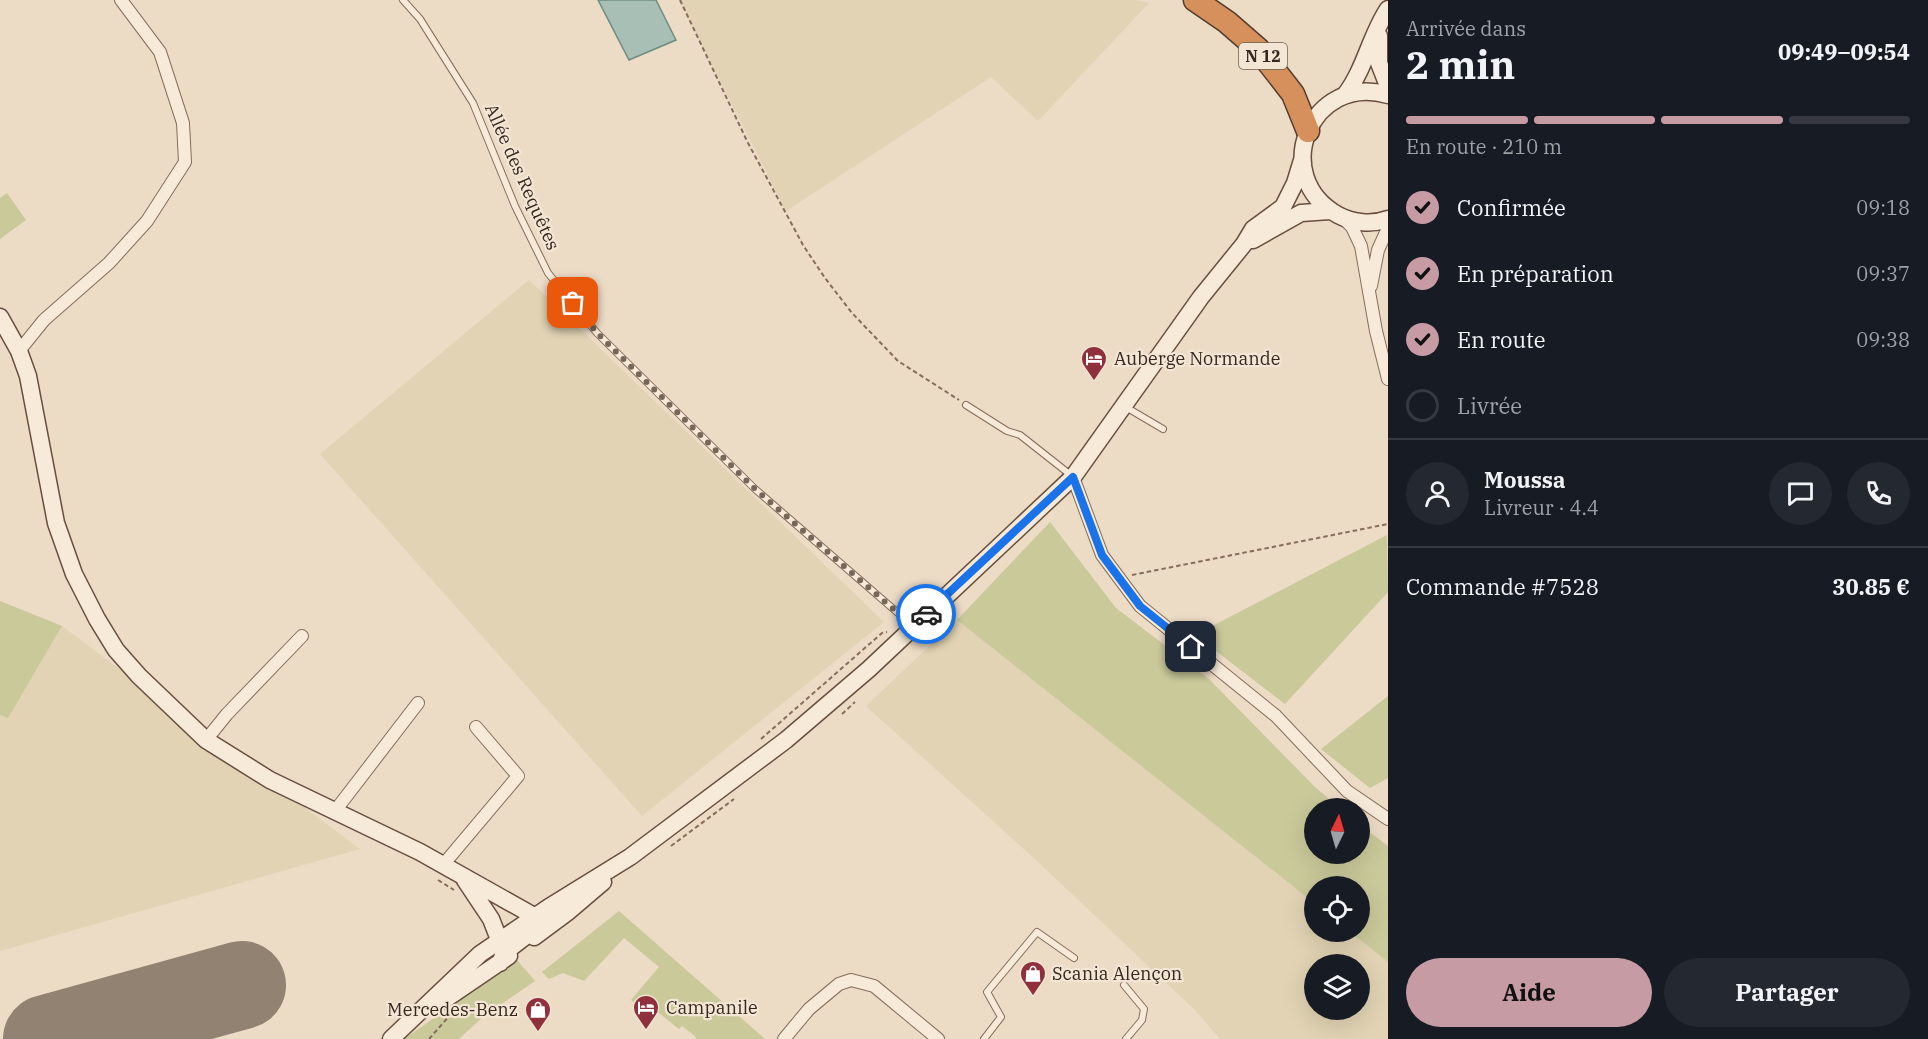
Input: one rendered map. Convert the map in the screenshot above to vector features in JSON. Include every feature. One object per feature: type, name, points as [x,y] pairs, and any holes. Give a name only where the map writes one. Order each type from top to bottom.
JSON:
[{"type":"highway","name":"N 12","points":[[1195,0],[1227,22],[1258,49],[1293,94],[1308,130]]},
{"type":"main road","points":[[1345,95],[1364,63],[1376,29],[1387,10]]},
{"type":"main road","points":[[1387,10],[1378,37],[1378,49],[1379,63],[1388,86]]},
{"type":"main road","points":[[411,1022],[500,963],[569,911],[630,857],[786,740],[909,630],[1073,477],[1201,297],[1253,230],[1283,207],[1295,183],[1308,130],[1317,116],[1329,104],[1345,95],[1361,91],[1388,94]]},
{"type":"main road","points":[[1302,160],[1311,189],[1319,201],[1336,214],[1357,222],[1371,223],[1388,219]]},
{"type":"main road","points":[[1244,244],[1301,213],[1336,214]]},
{"type":"main road","points":[[0,317],[20,351],[28,376],[56,523],[74,574],[96,619],[116,650],[139,676],[206,740],[270,780],[443,865],[491,919],[500,942]]},
{"type":"main road","points":[[391,1039],[480,954],[534,916],[630,857]]},
{"type":"main road","points":[[461,885],[534,916],[539,926],[504,953],[500,963]]},
{"type":"street","points":[[20,351],[44,320],[109,263],[147,221],[185,162],[183,123],[160,52],[121,0]]},
{"type":"street","points":[[1336,214],[1352,227],[1358,237],[1376,332],[1388,379]]},
{"type":"street","points":[[1370,297],[1378,250],[1388,228]]},
{"type":"street","points":[[1073,477],[1102,555],[1140,606],[1276,716],[1347,791],[1388,819]]},
{"type":"street","points":[[206,740],[227,714],[302,636]]},
{"type":"street","points":[[335,811],[418,703]]},
{"type":"street","points":[[443,865],[518,776],[476,727]]},
{"type":"street","points":[[784,1039],[809,1009],[839,984],[851,980],[874,986],[938,1039]]},
{"type":"lane","name":"Allée des Requêtes","points":[[403,0],[420,19],[473,103],[515,206],[549,273],[597,333],[755,489],[909,630]]},
{"type":"lane","points":[[966,405],[1006,430],[1020,435],[1073,477]]},
{"type":"lane","points":[[1123,406],[1163,429]]},
{"type":"lane","points":[[984,1039],[1001,1017],[987,992],[1036,932],[1074,958]]},
{"type":"lane","points":[[1124,986],[1144,1009],[1142,1020],[1126,1039]]},
{"type":"path","points":[[680,0],[748,143],[803,244],[825,278],[852,313],[897,361],[966,405]]},
{"type":"path","points":[[1119,577],[1388,524]]},
{"type":"path","points":[[757,742],[882,633],[897,629],[909,630]]},
{"type":"path","points":[[429,875],[461,885]]},
{"type":"shaded area","points":[[598,0],[656,0],[676,40],[629,60]]},
{"type":"shaded area","points":[[679,0],[1135,0],[1149,3],[1038,121],[991,77],[786,211]]},
{"type":"shaded area","points":[[529,280],[884,622],[642,816],[320,454]]},
{"type":"shaded area","points":[[957,620],[1304,895],[1304,942],[1363,942],[1388,962],[1388,1039],[1220,1039],[1194,1009],[1037,861],[866,706]]},
{"type":"shaded area","points":[[62,626],[360,849],[0,951],[0,715],[8,717]]},
{"type":"green space","points":[[7,193],[26,220],[0,239],[0,198]]},
{"type":"green space","points":[[1050,522],[1116,608],[1209,679],[1328,798],[1304,798],[1304,864],[1370,864],[1370,832],[1388,846],[1388,962],[1363,942],[1370,942],[1370,876],[1304,876],[1304,895],[957,620]]},
{"type":"green space","points":[[1387,535],[1388,592],[1285,704],[1195,635]]},
{"type":"green space","points":[[0,601],[62,626],[8,718],[0,715]]},
{"type":"green space","points":[[1388,696],[1388,778],[1370,788],[1321,749]]},
{"type":"green space","points":[[619,911],[765,1039],[695,1039],[696,1037],[682,1026],[679,1029],[650,1006],[645,1010],[631,1000],[659,967],[624,938],[584,981],[563,973],[549,979],[542,972]]},
{"type":"green space","points":[[517,960],[535,981],[484,1016],[459,1039],[404,1039]]},
{"type":"runway","points":[[47,1039],[242,985]]},
{"type":"way so far","points":[[573,303],[597,333],[755,489],[913,626],[926,614]]},
{"type":"place","name":"Auberge Normande","points":[[1094,382]]},
{"type":"place","name":"Scania Alençon","points":[[1033,997]]},
{"type":"place","name":"Campanile","points":[[646,1031]]},
{"type":"place","name":"Mercedes-Benz","points":[[538,1033]]},
{"type":"route","points":[[926,614],[1073,477],[1102,555],[1140,606],[1191,647]]}]
